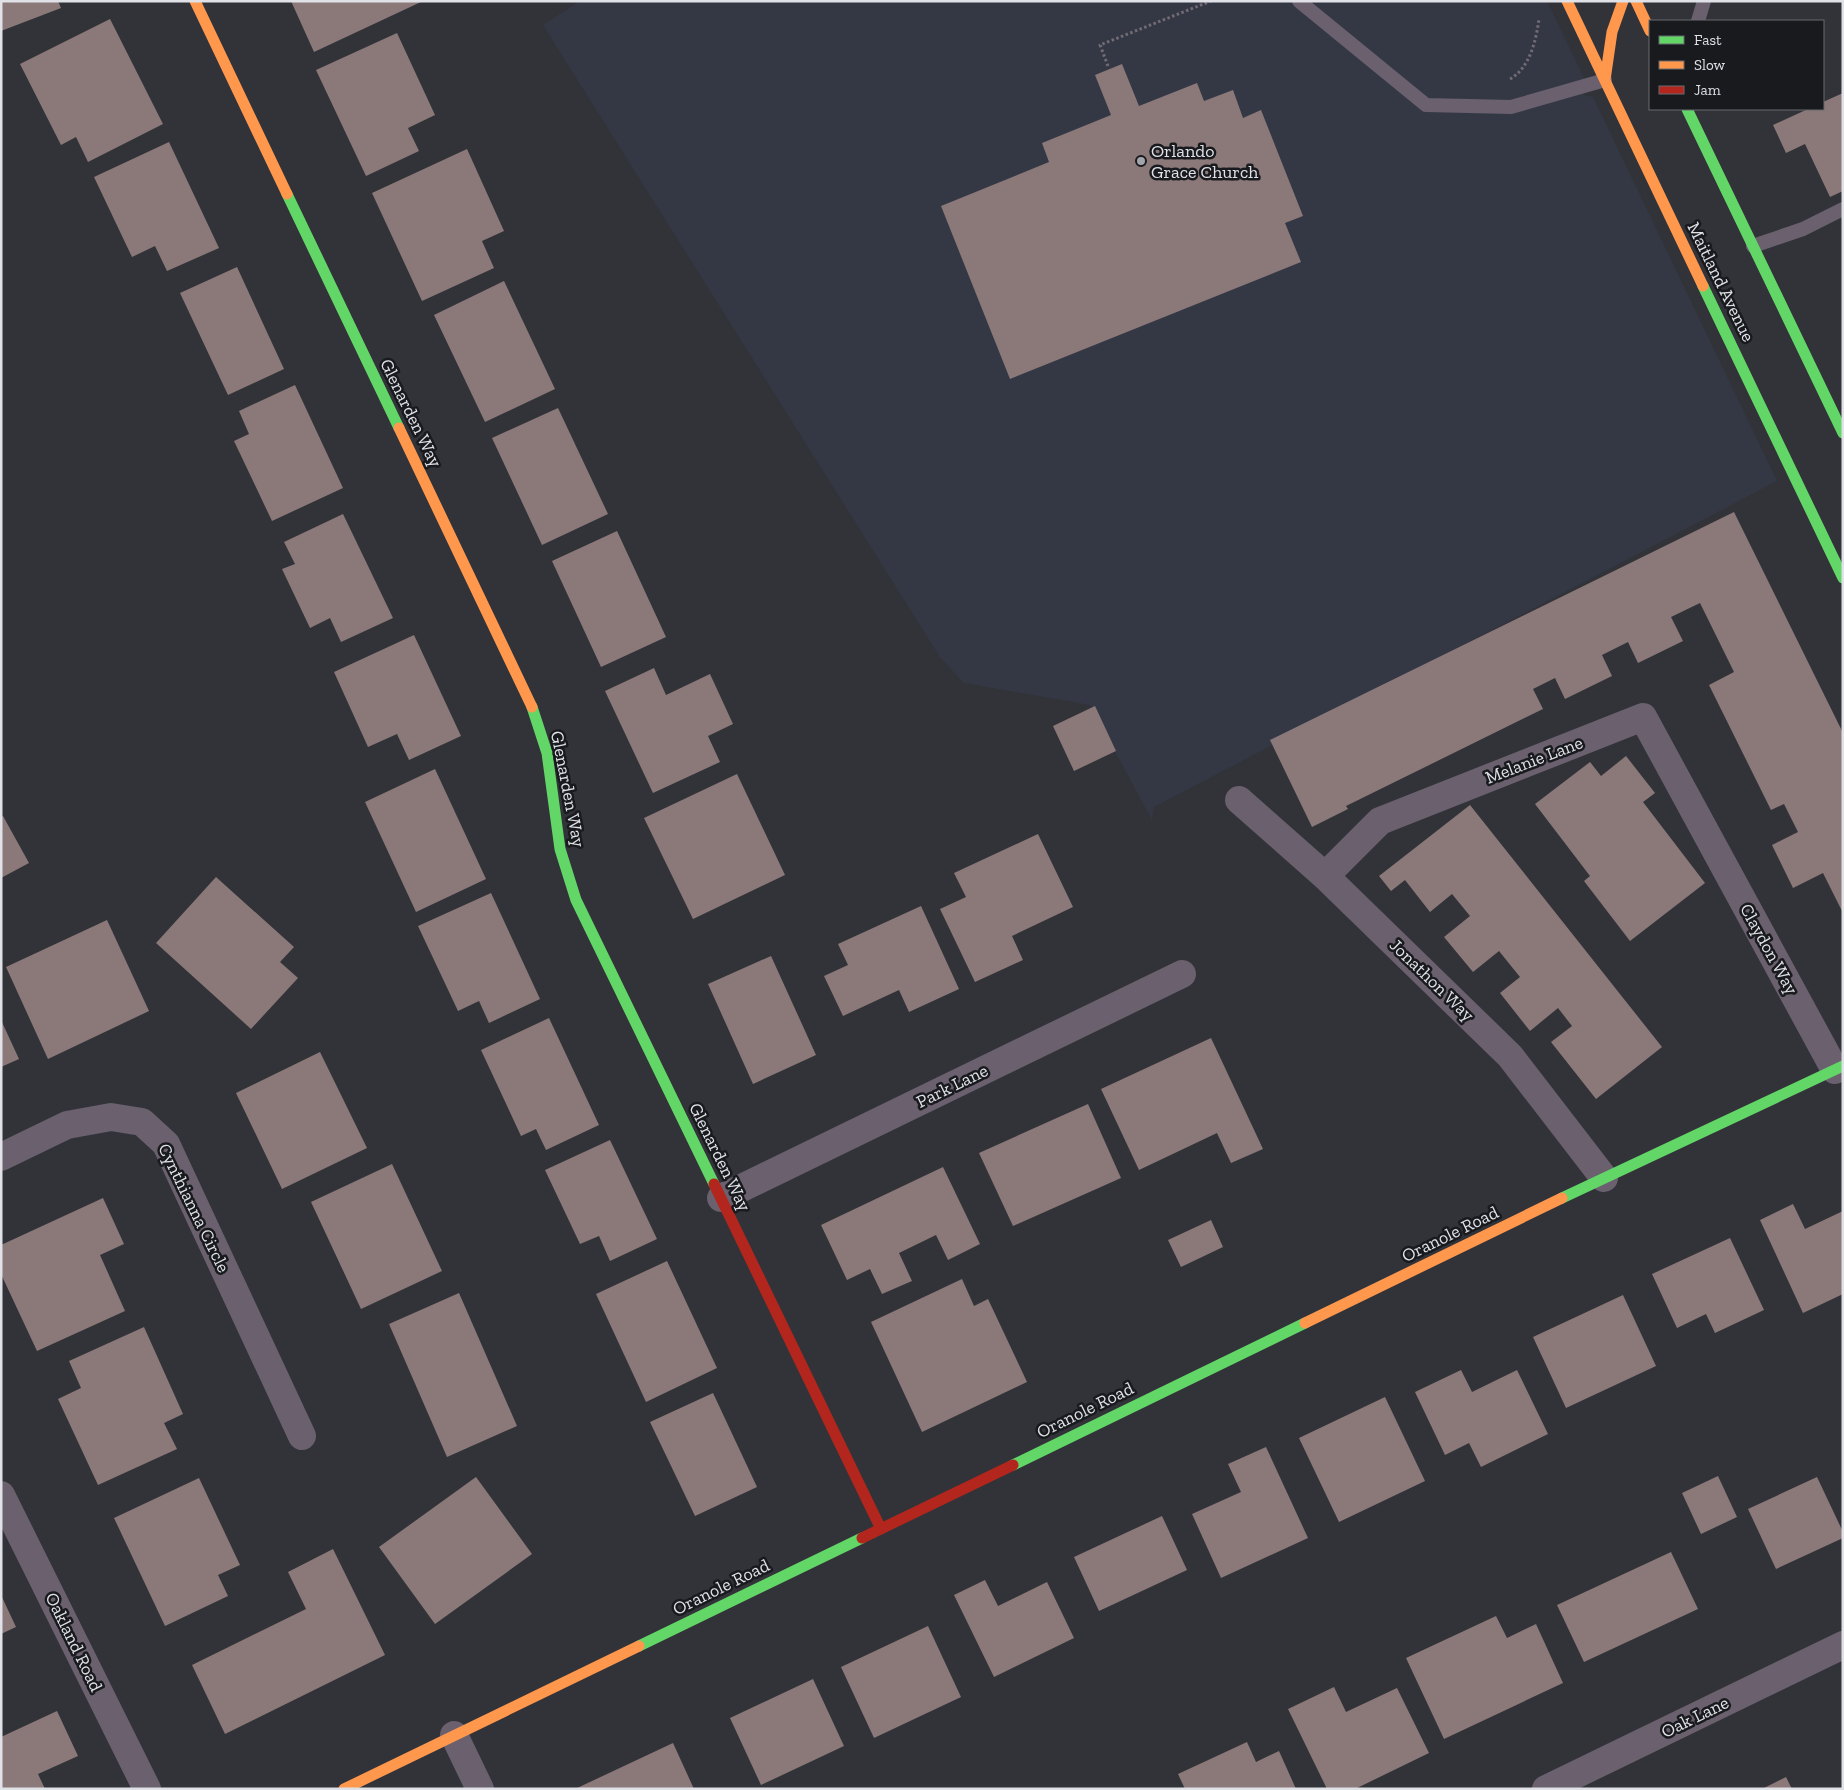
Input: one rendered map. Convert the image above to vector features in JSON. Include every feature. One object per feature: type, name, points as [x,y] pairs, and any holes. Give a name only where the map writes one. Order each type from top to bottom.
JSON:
[{"type":"street","name":"Glenarden Way","points":[[195,1],[532,706],[547,753],[560,849],[576,900],[881,1529]]},
{"type":"street","name":"Maitland Avenue","points":[[1567,1],[1843,578]]},
{"type":"street","points":[[1605,80],[1612,32],[1622,1]]},
{"type":"street","points":[[1636,1],[1649,29]]},
{"type":"street","points":[[1688,110],[1843,433]]},
{"type":"street","name":"Melanie Lane","points":[[1325,876],[1380,821],[1643,718],[1703,828]]},
{"type":"street","name":"Jonathon Way","points":[[1238,800],[1325,876],[1510,1056],[1604,1178]]},
{"type":"street","name":"Claydon Way","points":[[1703,828],[1839,1068]]},
{"type":"street","name":"Park Lane","points":[[721,1198],[1182,974]]},
{"type":"street","name":"Oranole Road","points":[[344,1789],[1604,1178],[1839,1068]]},
{"type":"street","name":"Cynthianna Circle","points":[[1,1157],[67,1125],[111,1117],[142,1122],[166,1144],[302,1436]]},
{"type":"street","name":"Oakland Road","points":[[1,1495],[147,1789]]},
{"type":"street","name":"Oak Lane","points":[[1546,1789],[1843,1645]]},
{"type":"street","points":[[454,1735],[480,1789]]},
{"type":"lane","points":[[1299,1],[1426,104],[1511,106],[1605,80]]},
{"type":"lane","points":[[1698,20],[1704,1]]},
{"type":"lane","points":[[1753,246],[1804,229],[1843,209]]},
{"type":"path","points":[[1108,66],[1100,45],[1211,1]]},
{"type":"path","points":[[1505,80],[1521,70],[1529,57],[1536,37],[1539,12]]},
{"type":"shaded area","points":[[580,1],[1547,1],[1586,82],[1584,95],[1593,97],[1777,481],[1154,807],[1152,820],[1090,705],[964,683],[940,657],[543,25]]},
{"type":"building","points":[[1,1],[58,1],[61,8],[1,31]]},
{"type":"building","points":[[291,1],[423,1],[314,52]]},
{"type":"building","points":[[110,19],[163,124],[88,162],[76,137],[61,145],[20,64]]},
{"type":"building","points":[[397,33],[435,115],[408,128],[419,151],[366,176],[316,70]]},
{"type":"building","points":[[1122,64],[1139,106],[1197,83],[1204,101],[1233,90],[1243,118],[1261,110],[1303,216],[1285,223],[1301,262],[1010,379],[941,206],[1049,162],[1042,143],[1111,115],[1095,75]]},
{"type":"building","points":[[1843,93],[1843,191],[1830,197],[1805,144],[1786,153],[1773,125],[1806,110],[1824,110],[1824,102]]},
{"type":"building","points":[[169,142],[219,248],[167,271],[155,246],[132,257],[94,177]]},
{"type":"building","points":[[467,149],[504,231],[482,241],[494,268],[422,301],[372,193]]},
{"type":"building","points":[[237,267],[284,369],[228,395],[180,293]]},
{"type":"building","points":[[504,281],[555,389],[485,422],[434,315]]},
{"type":"building","points":[[295,385],[343,488],[272,521],[234,441],[249,434],[239,411]]},
{"type":"building","points":[[558,408],[608,514],[542,545],[492,438]]},
{"type":"building","points":[[1734,512],[1843,733],[1843,913],[1823,873],[1793,888],[1772,845],[1798,832],[1784,804],[1771,810],[1709,685],[1734,672],[1700,603],[1671,617],[1683,641],[1638,663],[1628,642],[1602,655],[1612,676],[1565,699],[1555,678],[1533,689],[1543,709],[1346,806],[1348,809],[1312,827],[1270,740]]},
{"type":"building","points":[[343,514],[393,618],[341,642],[330,618],[310,628],[282,569],[295,564],[284,542]]},
{"type":"building","points":[[617,531],[666,637],[601,667],[552,561]]},
{"type":"building","points":[[414,635],[461,736],[409,760],[397,734],[368,747],[334,672]]},
{"type":"building","points":[[654,668],[666,695],[710,674],[733,724],[708,736],[720,762],[653,793],[605,691]]},
{"type":"building","points":[[1095,706],[1116,751],[1074,771],[1053,726]]},
{"type":"building","points":[[1626,756],[1655,793],[1643,802],[1705,883],[1630,941],[1584,881],[1590,876],[1535,804],[1590,762],[1601,776]]},
{"type":"building","points":[[435,769],[486,879],[416,912],[365,802]]},
{"type":"building","points":[[737,774],[785,875],[693,919],[644,818]]},
{"type":"building","points":[[1470,805],[1662,1047],[1596,1099],[1551,1042],[1572,1026],[1558,1008],[1530,1031],[1500,993],[1520,977],[1499,951],[1473,972],[1444,937],[1470,916],[1452,894],[1430,912],[1405,880],[1391,891],[1379,876]]},
{"type":"building","points":[[3,816],[29,863],[1,878],[1,817]]},
{"type":"building","points":[[1038,834],[1073,907],[1012,936],[1023,960],[975,982],[940,909],[966,897],[954,873]]},
{"type":"building","points":[[216,877],[294,947],[280,962],[298,978],[251,1029],[156,943]]},
{"type":"building","points":[[491,893],[540,999],[489,1023],[479,1001],[458,1011],[418,926]]},
{"type":"building","points":[[921,906],[959,989],[909,1012],[899,990],[843,1016],[824,976],[848,965],[838,944]]},
{"type":"building","points":[[107,920],[149,1011],[48,1059],[6,967]]},
{"type":"building","points":[[771,956],[816,1055],[753,1084],[708,984]]},
{"type":"building","points":[[549,1018],[599,1125],[546,1150],[536,1129],[521,1136],[481,1050]]},
{"type":"building","points":[[1,1020],[19,1059],[1,1067]]},
{"type":"building","points":[[1211,1038],[1263,1149],[1231,1163],[1217,1133],[1139,1170],[1101,1089]]},
{"type":"building","points":[[320,1052],[367,1148],[282,1189],[236,1093]]},
{"type":"building","points":[[1088,1104],[1121,1178],[1013,1226],[979,1153]]},
{"type":"building","points":[[610,1140],[657,1239],[610,1261],[599,1236],[580,1244],[545,1170]]},
{"type":"building","points":[[392,1164],[442,1271],[361,1309],[311,1202]]},
{"type":"building","points":[[943,1167],[980,1244],[948,1260],[936,1235],[899,1253],[912,1281],[882,1294],[870,1269],[847,1280],[821,1225]]},
{"type":"building","points":[[103,1198],[124,1244],[100,1255],[125,1311],[37,1351],[1,1274],[1,1245]]},
{"type":"building","points":[[1793,1204],[1805,1229],[1843,1211],[1843,1294],[1803,1313],[1760,1220]]},
{"type":"building","points":[[1211,1220],[1223,1247],[1181,1267],[1168,1240]]},
{"type":"building","points":[[1730,1238],[1764,1310],[1715,1333],[1706,1314],[1677,1328],[1652,1274]]},
{"type":"building","points":[[667,1261],[717,1368],[646,1402],[596,1294]]},
{"type":"building","points":[[962,1279],[974,1306],[988,1299],[1027,1382],[922,1432],[871,1322]]},
{"type":"building","points":[[459,1293],[517,1426],[447,1457],[389,1324]]},
{"type":"building","points":[[1623,1295],[1656,1366],[1566,1408],[1533,1337]]},
{"type":"building","points":[[144,1327],[183,1414],[164,1423],[177,1449],[98,1485],[58,1399],[81,1388],[69,1361]]},
{"type":"building","points":[[1461,1370],[1472,1392],[1517,1370],[1548,1434],[1481,1467],[1469,1443],[1445,1455],[1415,1392]]},
{"type":"building","points":[[713,1393],[757,1487],[695,1516],[650,1422]]},
{"type":"building","points":[[1385,1397],[1425,1481],[1339,1522],[1299,1438]]},
{"type":"building","points":[[1266,1447],[1308,1538],[1221,1578],[1192,1514],[1241,1492],[1228,1464]]},
{"type":"building","points":[[1718,1476],[1737,1517],[1701,1534],[1682,1493]]},
{"type":"building","points":[[476,1477],[532,1554],[435,1624],[379,1547]]},
{"type":"building","points":[[1817,1477],[1843,1532],[1843,1538],[1776,1569],[1748,1509]]},
{"type":"building","points":[[199,1478],[240,1565],[218,1575],[228,1596],[165,1626],[114,1518]]},
{"type":"building","points":[[1162,1516],[1187,1570],[1099,1611],[1074,1557]]},
{"type":"building","points":[[333,1549],[385,1655],[225,1734],[192,1665],[306,1609],[288,1572]]},
{"type":"building","points":[[1671,1552],[1698,1609],[1584,1662],[1557,1605]]},
{"type":"building","points":[[985,1580],[998,1606],[1047,1582],[1074,1638],[994,1677],[954,1595]]},
{"type":"building","points":[[1,1595],[16,1627],[1,1634]]},
{"type":"building","points":[[1496,1616],[1507,1638],[1536,1624],[1563,1683],[1444,1739],[1406,1658]]},
{"type":"building","points":[[928,1626],[961,1697],[874,1738],[841,1667]]},
{"type":"building","points":[[813,1679],[844,1746],[761,1785],[730,1718]]},
{"type":"building","points":[[1334,1687],[1346,1712],[1397,1688],[1429,1753],[1355,1789],[1327,1789],[1288,1709]]},
{"type":"building","points":[[57,1711],[78,1756],[38,1774],[45,1789],[1,1789],[1,1737]]},
{"type":"building","points":[[1247,1742],[1256,1762],[1279,1751],[1296,1789],[1185,1789],[1178,1774]]},
{"type":"building","points":[[673,1743],[694,1789],[575,1789]]},
{"type":"building","points":[[1786,1777],[1792,1789],[1762,1789]]},
{"type":"traffic: fast","points":[[1687,110],[1843,433]]},
{"type":"traffic: fast","points":[[287,194],[399,428]]},
{"type":"traffic: fast","points":[[1703,286],[1843,578]]},
{"type":"traffic: fast","points":[[532,707],[547,753],[560,849],[576,900],[714,1184]]},
{"type":"traffic: fast","points":[[1562,1198],[1843,1066]]},
{"type":"traffic: fast","points":[[1013,1465],[1305,1323]]},
{"type":"traffic: fast","points":[[639,1646],[862,1538]]},
{"type":"traffic: slow","points":[[195,1],[287,194]]},
{"type":"traffic: slow","points":[[1567,1],[1703,286]]},
{"type":"traffic: slow","points":[[1605,80],[1612,32],[1623,1]]},
{"type":"traffic: slow","points":[[1636,1],[1649,29]]},
{"type":"traffic: slow","points":[[399,428],[532,707]]},
{"type":"traffic: slow","points":[[1305,1323],[1562,1198]]},
{"type":"traffic: slow","points":[[344,1789],[639,1646]]},
{"type":"traffic: jam","points":[[714,1184],[881,1529]]},
{"type":"traffic: jam","points":[[862,1538],[1013,1465]]},
{"type":"place","name":"Orlando Grace Church","points":[[1141,161]]}]
